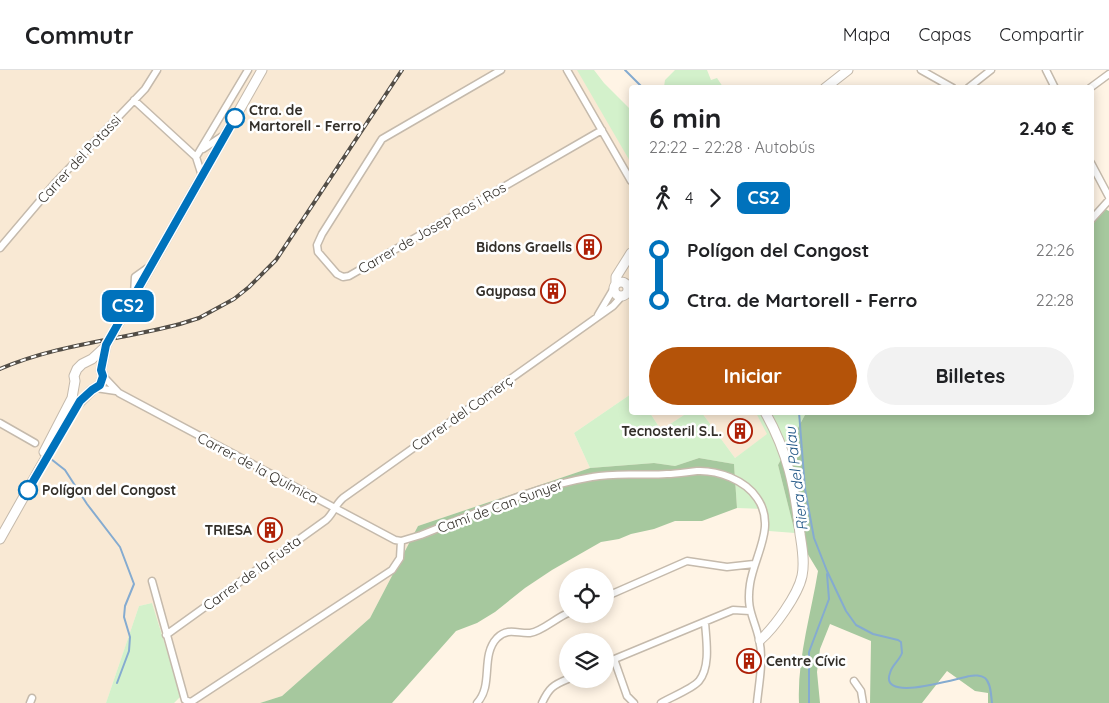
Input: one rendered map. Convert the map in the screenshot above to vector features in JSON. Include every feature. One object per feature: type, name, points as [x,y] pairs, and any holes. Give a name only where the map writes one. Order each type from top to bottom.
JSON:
[{"type":"main road","points":[[0,530],[80,401],[100,385],[106,346],[262,70]]},
{"type":"main road","points":[[829,85],[848,70]]},
{"type":"main road","points":[[624,288],[621,276],[622,268],[629,256]]},
{"type":"main road","points":[[0,539],[46,453],[70,403],[75,381],[74,376],[77,369],[106,346]]},
{"type":"main road","points":[[87,362],[96,364],[102,373]]},
{"type":"main road","points":[[75,381],[84,389],[94,389]]},
{"type":"main road","points":[[760,640],[766,635],[792,598],[802,576],[803,560],[794,485],[786,456],[767,416]]},
{"type":"street","name":"Carrer del Potassi","points":[[0,248],[56,182],[144,89],[158,70]]},
{"type":"street","points":[[196,157],[248,70]]},
{"type":"street","name":"Carrer de Josep Ros i Ros","points":[[501,70],[382,139],[316,245],[318,252],[336,274],[343,277],[349,276],[602,130]]},
{"type":"street","points":[[567,70],[629,177]]},
{"type":"street","points":[[921,70],[948,85]]},
{"type":"street","points":[[972,85],[992,70]]},
{"type":"street","points":[[1046,70],[1054,85]]},
{"type":"street","points":[[1094,85],[1109,74]]},
{"type":"street","points":[[134,100],[196,157],[202,176]]},
{"type":"street","points":[[201,150],[225,135]]},
{"type":"street","points":[[1094,168],[1109,198],[1094,216]]},
{"type":"street","name":"Carrer del Comerç","points":[[593,321],[624,288]]},
{"type":"street","name":"Carrer del Comerç","points":[[334,508],[342,498],[613,306],[624,288]]},
{"type":"street","name":"Carrer de la Química","points":[[102,373],[116,391]]},
{"type":"street","name":"Carrer de la Química","points":[[94,389],[116,391],[386,537],[401,542]]},
{"type":"street","points":[[0,423],[35,443]]},
{"type":"street","name":"Camí de Can Sunyer","points":[[401,542],[553,484],[616,474],[669,474],[698,471],[716,473],[732,478],[744,485],[758,498],[765,522],[763,542],[754,564]]},
{"type":"street","name":"Carrer de la Fusta","points":[[166,635],[326,520],[333,514],[334,508]]},
{"type":"street","points":[[152,581],[185,700],[191,702],[392,570],[400,558],[401,542]]},
{"type":"street","points":[[614,593],[687,561],[727,567],[754,564],[750,585],[750,611],[760,640],[762,657],[757,703]]},
{"type":"street","points":[[634,703],[626,696],[614,659],[733,610],[750,611]]},
{"type":"street","points":[[477,703],[484,693],[489,653],[497,638],[509,631],[529,633],[537,631],[559,617]]},
{"type":"street","points":[[661,703],[698,681],[704,670],[706,654],[705,622]]},
{"type":"street","points":[[854,681],[861,691],[863,703]]},
{"type":"street","points":[[542,703],[547,692],[559,683]]},
{"type":"shaded area","points":[[0,70],[585,70],[629,154],[629,395],[574,433],[590,468],[418,526],[370,618],[282,696],[260,703],[183,703],[152,603],[139,606],[106,703],[0,703]]},
{"type":"shaded area","points":[[651,415],[684,415],[661,430]]},
{"type":"shaded area","points":[[703,415],[757,415],[768,434],[735,458]]},
{"type":"green space","points":[[577,70],[594,70],[629,108],[629,160]]},
{"type":"green space","points":[[675,70],[707,70],[711,80],[717,78],[722,85],[664,85],[665,80]]},
{"type":"green space","points":[[1105,209],[1109,211],[1109,703],[988,703],[988,693],[975,691],[947,671],[922,703],[870,703],[871,641],[830,624],[820,649],[817,672],[820,703],[799,703],[802,654],[818,571],[795,533],[778,465],[805,415],[1094,415],[1094,222]]},
{"type":"green space","points":[[629,395],[629,415],[651,415],[661,430],[684,415],[703,415],[735,458],[767,434],[757,415],[805,415],[778,465],[795,533],[769,531],[766,509],[737,508],[734,464],[699,458],[675,466],[654,463],[590,468],[574,433]]},
{"type":"green space","points":[[699,458],[734,464],[737,508],[702,521],[675,521],[619,539],[601,542],[552,570],[525,588],[495,612],[477,623],[456,631],[392,703],[260,703],[282,696],[370,618],[418,526],[590,468],[654,463],[675,466]]},
{"type":"green space","points":[[152,603],[181,696],[174,703],[106,703],[139,606]]},
{"type":"waterway","name":"Riera del Palau","points":[[625,70],[640,85]]},
{"type":"waterway","points":[[799,415],[805,489],[814,538],[846,611],[856,625],[873,634],[901,642],[902,653],[891,670],[890,682],[896,687],[906,688],[980,676],[985,678],[988,683],[992,703]]},
{"type":"waterway","points":[[51,459],[65,470],[87,504],[120,547],[134,584],[125,606],[124,617],[130,637],[129,651],[117,683]]},
{"type":"waterway","points":[[809,703],[809,652],[829,599],[827,574]]},
{"type":"railway","points":[[0,369],[67,348],[180,324],[199,318],[234,299],[276,260],[402,70]]},
{"type":"bus line","name":"CS2","points":[[28,490],[80,401],[100,385],[103,376],[101,370],[106,345],[235,118]]},
{"type":"place","name":"Ctra. de Martorell - Ferro","points":[[235,118]]},
{"type":"place","name":"Bidons Graells","points":[[589,247]]},
{"type":"place","name":"Gaypasa","points":[[553,291]]},
{"type":"place","name":"Tecnosteril S.L.","points":[[740,431]]},
{"type":"place","name":"Polígon del Congost","points":[[28,490]]},
{"type":"place","name":"TRIESA","points":[[270,530]]},
{"type":"place","name":"Centre Cívic","points":[[749,661]]}]
